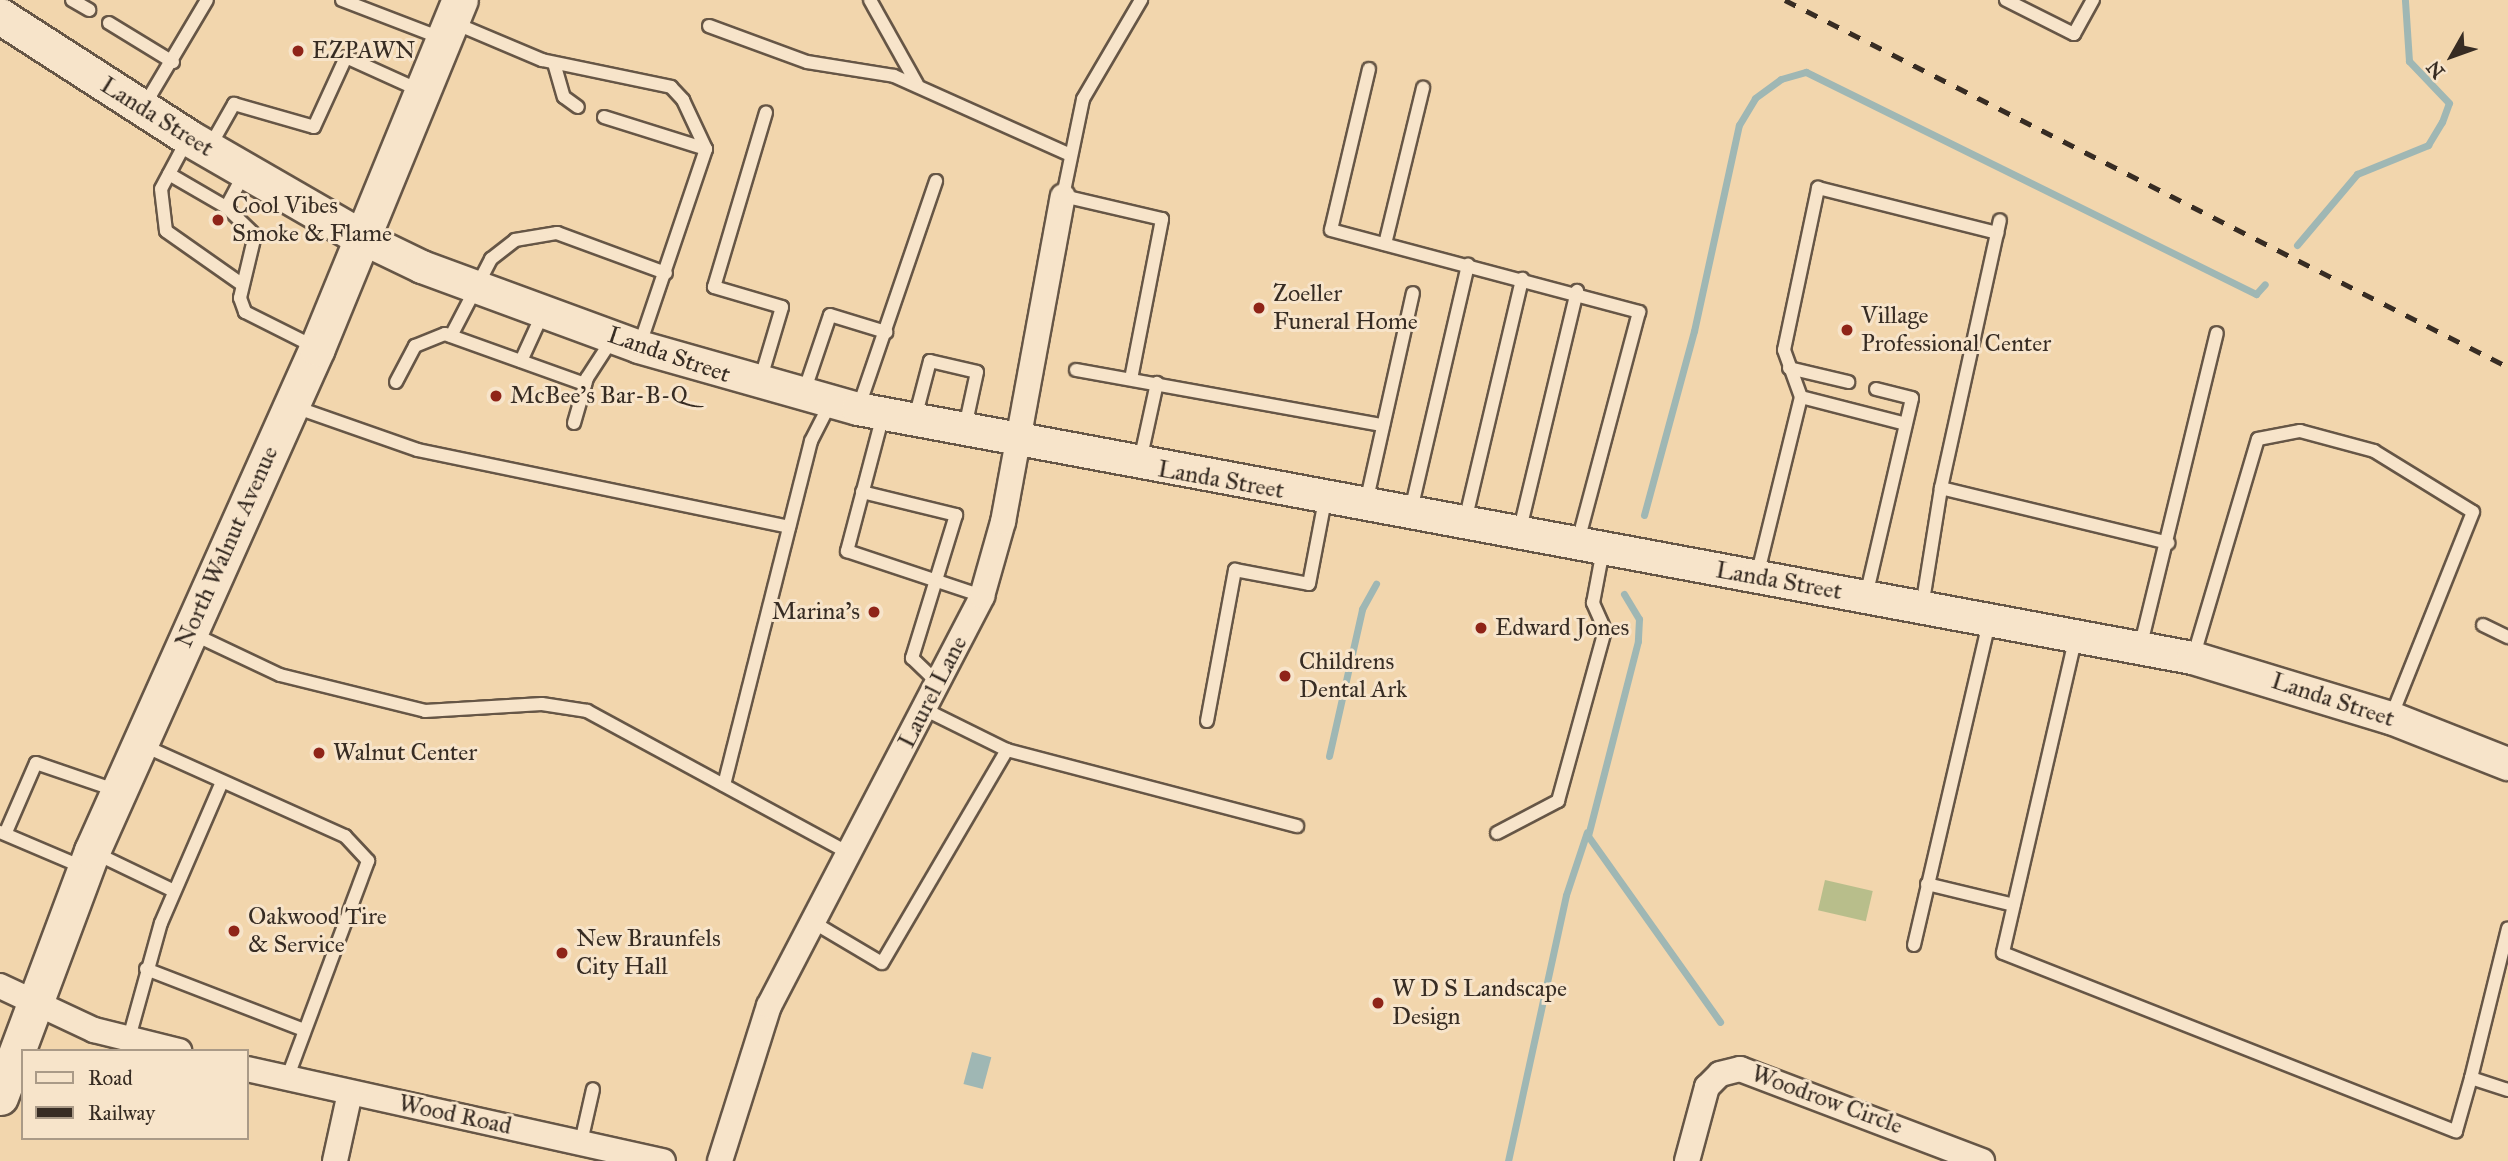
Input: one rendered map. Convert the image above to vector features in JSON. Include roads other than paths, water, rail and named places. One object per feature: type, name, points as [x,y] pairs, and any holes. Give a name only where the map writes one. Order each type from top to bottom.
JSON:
[{"type":"main road","name":"Landa Street","points":[[7,16],[142,109],[245,172],[362,238]]},
{"type":"main road","name":"North Walnut Avenue","points":[[0,1097],[89,860],[188,632],[317,348],[452,20]]},
{"type":"street","name":"Laurel Lane","points":[[720,1161],[769,1006],[847,852],[926,710],[982,596],[1003,522],[1013,442],[1063,196]]},
{"type":"street","name":"Landa Street","points":[[362,238],[476,287],[626,342],[759,384],[844,405],[1013,442],[1866,596],[2193,658],[2391,718],[2508,764]]},
{"type":"street","points":[[0,986],[34,1002],[129,1038],[171,1049]]},
{"type":"street","name":"Wood Road","points":[[248,1069],[350,1094],[663,1161]]},
{"type":"street","name":"Woodrow Circle","points":[[1687,1161],[1707,1087],[1720,1074],[1740,1069],[1982,1161]]},
{"type":"street","points":[[335,1161],[350,1094]]},
{"type":"lane","points":[[72,0],[89,10]]},
{"type":"lane","points":[[142,109],[173,62],[207,0]]},
{"type":"lane","points":[[342,0],[452,20],[554,63],[671,87],[706,149],[666,273],[626,342],[585,384],[574,423]]},
{"type":"lane","points":[[870,0],[917,85]]},
{"type":"lane","points":[[1131,379],[1161,219],[1063,196],[1068,153],[1083,99],[1141,0]]},
{"type":"lane","points":[[2006,0],[2074,34],[2093,0]]},
{"type":"lane","points":[[109,23],[173,62]]},
{"type":"lane","points":[[709,26],[807,62],[917,85],[1068,153]]},
{"type":"lane","points":[[240,283],[166,231],[159,211],[169,174],[234,104],[314,127],[346,57],[423,92]]},
{"type":"lane","points":[[554,63],[564,97],[578,107]]},
{"type":"lane","points":[[1369,69],[1331,230],[1577,291],[1639,312],[1590,547],[1593,603],[1605,630],[1558,801],[1497,833]]},
{"type":"lane","points":[[1385,244],[1423,88]]},
{"type":"lane","points":[[759,384],[782,307],[714,286],[766,113]]},
{"type":"lane","points":[[604,117],[706,149]]},
{"type":"lane","points":[[226,207],[245,172]]},
{"type":"lane","points":[[169,174],[226,207],[255,235],[240,283],[245,312],[317,348]]},
{"type":"lane","points":[[724,785],[811,441],[844,405],[886,332],[936,181]]},
{"type":"lane","points":[[1757,577],[1801,397],[1784,350],[1818,188],[1999,226],[1941,488],[1922,607]]},
{"type":"lane","points":[[450,336],[491,258],[515,240],[557,233],[666,273]]},
{"type":"lane","points":[[1410,515],[1468,265]]},
{"type":"lane","points":[[1464,525],[1522,279]]},
{"type":"lane","points":[[1519,535],[1577,291]]},
{"type":"lane","points":[[1365,507],[1413,293]]},
{"type":"lane","points":[[521,361],[544,312]]},
{"type":"lane","points":[[886,332],[830,314],[844,405],[862,492],[847,551],[982,596]]},
{"type":"lane","points":[[2140,648],[2168,543],[2217,333]]},
{"type":"lane","points":[[396,383],[415,346],[435,334],[450,336],[585,384]]},
{"type":"lane","points":[[914,421],[930,361],[977,372],[964,431]]},
{"type":"lane","points":[[1789,368],[1847,382]]},
{"type":"lane","points":[[1076,370],[1383,425]]},
{"type":"lane","points":[[1139,465],[1157,383]]},
{"type":"lane","points":[[1866,596],[1912,398],[1876,389]]},
{"type":"lane","points":[[1801,397],[1906,424]]},
{"type":"lane","points":[[291,405],[418,450],[789,527]]},
{"type":"lane","points":[[2193,658],[2258,439],[2300,431],[2374,452],[2473,512],[2391,718]]},
{"type":"lane","points":[[1941,488],[2168,543]]},
{"type":"lane","points":[[862,492],[956,515],[939,580],[912,658],[938,683]]},
{"type":"lane","points":[[1207,721],[1235,570],[1309,584],[1325,500]]},
{"type":"lane","points":[[1914,945],[1990,619]]},
{"type":"lane","points":[[2483,625],[2508,637]]},
{"type":"lane","points":[[188,632],[280,675],[425,711],[542,704],[587,710],[847,852]]},
{"type":"lane","points":[[2076,636],[2003,953],[2456,1131],[2508,929]]},
{"type":"lane","points":[[926,710],[1007,750],[1297,826]]},
{"type":"lane","points":[[140,744],[352,840],[368,861],[287,1079]]},
{"type":"lane","points":[[811,920],[882,963],[1007,750]]},
{"type":"lane","points":[[119,791],[36,763],[3,832],[174,891]]},
{"type":"lane","points":[[129,1038],[146,969],[174,891],[222,782]]},
{"type":"lane","points":[[1927,884],[2014,905]]},
{"type":"lane","points":[[146,969],[304,1030]]},
{"type":"lane","points":[[2471,1078],[2508,1090]]},
{"type":"lane","points":[[581,1142],[593,1089]]},
{"type":"water","points":[[972,1052],[991,1057],[983,1089],[963,1084]]},
{"type":"waterway","points":[[2297,245],[2357,174],[2428,145],[2442,122],[2449,103],[2409,61],[2405,0]]},
{"type":"waterway","points":[[1644,515],[1694,331],[1739,125],[1755,98],[1781,79],[1806,72],[2256,294],[2265,284]]},
{"type":"waterway","points":[[1329,756],[1362,609],[1376,584]]},
{"type":"waterway","points":[[1624,594],[1639,619],[1638,641],[1588,836],[1720,1022]]},
{"type":"waterway","points":[[1508,1161],[1566,895],[1587,832]]},
{"type":"railway","points":[[1785,0],[2508,367]]},
{"type":"place","name":"EZPAWN","points":[[298,51]]},
{"type":"place","name":"Cool Vibes Smoke & Flame","points":[[218,220]]},
{"type":"place","name":"Zoeller Funeral Home","points":[[1259,308]]},
{"type":"place","name":"Village Professional Center","points":[[1847,330]]},
{"type":"place","name":"McBee's Bar-B-Q","points":[[496,396]]},
{"type":"place","name":"Marina's","points":[[874,612]]},
{"type":"place","name":"Edward Jones","points":[[1481,628]]},
{"type":"place","name":"Childrens Dental Ark","points":[[1285,676]]},
{"type":"place","name":"Walnut Center","points":[[319,753]]},
{"type":"place","name":"Oakwood Tire & Service","points":[[234,931]]},
{"type":"place","name":"New Braunfels City Hall","points":[[562,953]]},
{"type":"place","name":"W D S Landscape Design","points":[[1378,1003]]}]
